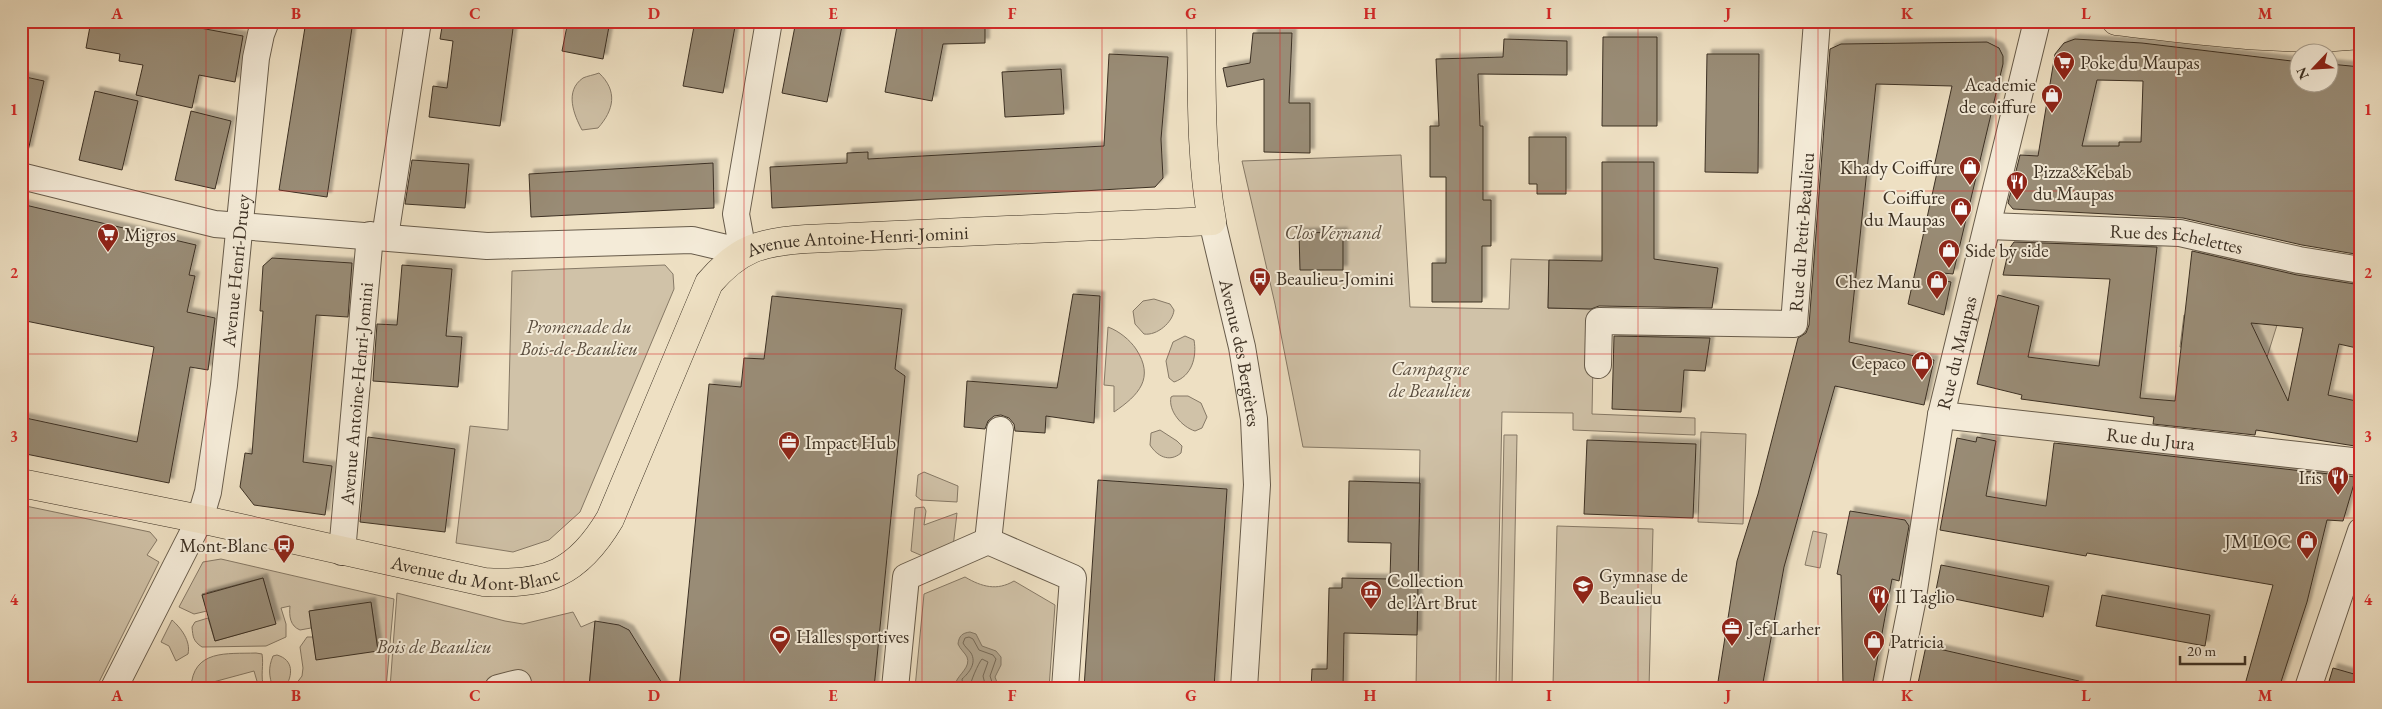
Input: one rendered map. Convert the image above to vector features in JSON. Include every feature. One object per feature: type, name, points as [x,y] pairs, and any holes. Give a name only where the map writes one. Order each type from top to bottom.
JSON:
[{"type":"main road","name":"Avenue des Bergières","points":[[1201,21],[1202,145],[1205,184],[1212,221]]},
{"type":"main road","points":[[2116,21],[2276,38],[2309,39],[2361,35]]},
{"type":"main road","name":"Avenue Antoine-Henri-Jomini","points":[[742,252],[773,241],[1017,228],[1212,221]]},
{"type":"main road","name":"Avenue du Mont-Blanc","points":[[21,483],[200,519],[484,582],[508,584],[545,579],[582,556],[596,542],[610,519],[709,283],[723,266],[742,252]]},
{"type":"street","name":"Avenue Henri-Druey","points":[[114,688],[200,519],[208,492],[224,385],[256,58],[260,34],[266,21]]},
{"type":"street","name":"Avenue Antoine-Henri-Jomini","points":[[342,552],[378,236],[418,21]]},
{"type":"street","points":[[742,252],[736,214],[769,21]]},
{"type":"street","name":"Rue du Petit-Beaulieu","points":[[1598,365],[1599,321],[1794,324],[1817,21]]},
{"type":"street","name":"Rue du Maupas","points":[[1895,688],[1912,603],[1941,415],[2037,21]]},
{"type":"street","name":"Avenue Antoine-Henri-Jomini","points":[[21,176],[215,224],[487,246],[692,240],[742,252]]},
{"type":"street","name":"Avenue des Bergières","points":[[1212,221],[1242,347],[1254,419],[1257,485],[1244,688]]},
{"type":"street","name":"Rue des Echelettes","points":[[1988,226],[2180,233],[2299,260],[2361,270]]},
{"type":"street","name":"Rue du Jura","points":[[1941,415],[2361,462]]},
{"type":"street","points":[[988,541],[1000,430]]},
{"type":"street","points":[[2308,688],[2361,531]]},
{"type":"street","points":[[895,688],[906,577],[988,541],[1073,578],[1065,688]]},
{"type":"green space","points":[[599,73],[609,87],[611,94],[612,100],[608,114],[598,128],[582,130],[576,117],[572,96],[577,83],[583,78]]},
{"type":"green space","name":"Campagne de Beaulieu","points":[[1401,155],[1410,307],[1509,309],[1511,259],[1549,260],[1548,308],[1594,309],[1592,414],[1695,418],[1695,435],[1573,430],[1573,413],[1502,412],[1496,688],[1416,688],[1420,450],[1303,447],[1275,304],[1242,161]]},
{"type":"green space","name":"Promenade du Bois-de-Beaulieu","points":[[665,265],[673,274],[674,289],[580,512],[549,540],[513,552],[456,543],[470,426],[508,430],[512,271]]},
{"type":"green space","points":[[1154,299],[1170,304],[1174,310],[1173,315],[1164,327],[1154,333],[1144,334],[1135,324],[1133,311],[1143,301]]},
{"type":"green space","points":[[2184,315],[2277,325],[2267,357],[2180,347]]},
{"type":"green space","points":[[1108,327],[1120,333],[1134,346],[1142,359],[1144,369],[1142,385],[1131,399],[1114,412],[1114,386],[1104,385]]},
{"type":"green space","points":[[1185,336],[1194,340],[1194,359],[1189,371],[1174,382],[1169,378],[1166,361],[1173,342]]},
{"type":"green space","points":[[1188,396],[1201,403],[1207,417],[1202,428],[1195,431],[1190,429],[1177,418],[1172,408],[1171,397]]},
{"type":"green space","points":[[1160,430],[1182,446],[1181,453],[1168,458],[1160,455],[1153,449],[1150,445],[1151,433]]},
{"type":"green space","points":[[1701,432],[1746,434],[1743,524],[1698,522]]},
{"type":"green space","points":[[1504,435],[1517,435],[1512,688],[1499,688]]},
{"type":"green space","points":[[924,472],[958,486],[957,502],[921,500],[916,496],[918,475]]},
{"type":"green space","points":[[21,505],[150,532],[157,540],[147,555],[159,562],[96,688],[21,688]]},
{"type":"green space","points":[[924,507],[926,511],[924,525],[957,513],[953,547],[925,557],[911,551],[915,508]]},
{"type":"green space","points":[[1557,526],[1653,529],[1649,688],[1553,685]]},
{"type":"green space","points":[[1813,531],[1827,534],[1820,568],[1805,565]]},
{"type":"green space","points":[[221,559],[394,599],[386,688],[293,688],[302,676],[303,668],[300,647],[307,637],[313,637],[316,659],[378,650],[371,603],[310,611],[311,628],[300,630],[294,626],[291,620],[290,606],[281,608],[286,624],[286,637],[266,646],[202,647],[199,645],[194,638],[192,627],[195,622],[208,618],[215,641],[275,624],[263,578],[202,594],[207,611],[194,614],[179,607],[203,562]]},
{"type":"green space","points":[[965,577],[983,585],[996,587],[1014,581],[1055,605],[1049,688],[915,688],[924,594]]},
{"type":"green space","name":"Bois de Beaulieu","points":[[397,593],[523,624],[573,612],[581,627],[595,621],[589,688],[390,688]]},
{"type":"green space","points":[[172,620],[185,635],[189,649],[188,654],[176,661],[169,646],[161,642]]},
{"type":"green space","points":[[223,654],[262,654],[264,688],[259,688],[254,671],[191,688],[193,675],[198,666],[205,660]]},
{"type":"green space","points":[[277,655],[287,660],[290,668],[290,678],[285,688],[273,688],[271,680],[270,664],[273,656]]},
{"type":"water","points":[[970,632],[976,634],[982,646],[996,651],[1001,657],[1001,665],[995,677],[998,685],[1007,688],[959,688],[956,682],[957,679],[968,661],[958,641],[961,635]]},
{"type":"building","points":[[91,21],[163,21],[243,36],[235,82],[199,75],[192,108],[136,95],[143,65],[119,61],[120,54],[86,48]]},
{"type":"building","points":[[306,21],[353,21],[327,197],[279,190]]},
{"type":"building","points":[[443,21],[514,21],[500,126],[429,117],[433,86],[447,88],[453,41],[440,39]]},
{"type":"building","points":[[568,21],[610,21],[603,59],[562,51]]},
{"type":"building","points":[[695,21],[736,21],[723,93],[683,86]]},
{"type":"building","points":[[796,21],[843,21],[827,102],[782,93]]},
{"type":"building","points":[[898,21],[985,21],[985,43],[943,44],[932,101],[885,92]]},
{"type":"building","points":[[1253,33],[1292,33],[1289,103],[1310,103],[1310,153],[1264,152],[1264,79],[1227,87],[1223,68],[1250,63]]},
{"type":"building","points":[[1603,37],[1657,37],[1657,126],[1602,126]]},
{"type":"building","points":[[1504,39],[1567,41],[1567,75],[1478,74],[1480,126],[1483,126],[1483,200],[1491,200],[1491,246],[1482,246],[1482,302],[1432,302],[1432,263],[1446,263],[1446,177],[1430,177],[1430,126],[1439,126],[1436,59],[1503,57]]},
{"type":"building","points":[[2075,39],[2142,43],[2290,61],[2290,92],[2340,92],[2340,65],[2361,67],[2361,255],[2302,245],[2183,218],[2013,209],[2008,203],[2020,155],[2038,156],[2055,54],[2064,43]],"holes":[[[2097,80],[2143,81],[2141,142],[2119,142],[2119,146],[2082,146]]]},
{"type":"building","points":[[1987,42],[1999,48],[2003,56],[2003,64],[1953,274],[1943,273],[1942,280],[1951,282],[1944,315],[1908,304],[1938,168],[1934,167],[1952,86],[1876,84],[1849,342],[1934,360],[1924,405],[1835,386],[1784,567],[1762,688],[1717,688],[1737,561],[1758,494],[1798,338],[1806,333],[1809,325],[1830,49],[1841,44]]},
{"type":"building","points":[[1109,54],[1168,57],[1161,139],[1163,178],[1155,187],[772,208],[770,167],[847,163],[847,153],[868,152],[868,159],[1104,146]]},
{"type":"building","points":[[1707,54],[1759,54],[1758,173],[1705,172]]},
{"type":"building","points":[[1061,69],[1064,114],[1005,117],[1002,72]]},
{"type":"building","points":[[21,76],[44,81],[28,151],[21,150]]},
{"type":"building","points":[[95,91],[138,101],[122,170],[79,160]]},
{"type":"building","points":[[191,111],[231,121],[215,189],[175,180]]},
{"type":"building","points":[[1529,137],[1566,137],[1566,194],[1537,194],[1537,184],[1529,184]]},
{"type":"building","points":[[412,160],[469,164],[465,208],[405,204]]},
{"type":"building","points":[[1602,162],[1654,162],[1654,259],[1718,268],[1712,308],[1599,306],[1591,309],[1548,308],[1549,260],[1602,261]]},
{"type":"building","points":[[713,163],[714,208],[531,217],[529,174]]},
{"type":"building","points":[[21,204],[196,245],[189,275],[195,276],[187,312],[215,318],[208,370],[190,367],[169,483],[21,453],[21,417],[137,442],[154,347],[21,320]]},
{"type":"building","points":[[1343,232],[1343,270],[1300,270],[1299,233]]},
{"type":"building","points":[[2014,242],[2157,247],[2140,398],[2175,401],[2192,251],[2297,275],[2361,285],[2361,349],[2339,344],[2328,395],[2361,402],[2361,447],[2256,430],[2255,435],[2153,424],[2154,417],[2021,399],[2022,395],[1977,384],[1998,295],[2039,306],[2028,357],[2099,366],[2110,279],[2003,275],[2009,249]],"holes":[[[2251,323],[2303,328],[2288,401]]]},
{"type":"building","points":[[272,258],[352,263],[348,317],[316,315],[303,462],[332,466],[325,515],[254,505],[240,487],[245,453],[252,454],[263,311],[260,311],[263,266]]},
{"type":"building","points":[[402,265],[452,269],[446,336],[462,337],[458,387],[373,381],[377,324],[397,325]]},
{"type":"building","points":[[1073,294],[1100,296],[1094,423],[1046,416],[1045,433],[1015,431],[1014,424],[1009,418],[1001,415],[994,416],[988,421],[985,429],[964,427],[967,381],[1057,388]]},
{"type":"building","points":[[772,296],[902,309],[895,369],[905,376],[874,688],[679,688],[709,384],[741,387],[744,358],[764,359]]},
{"type":"building","points":[[1614,336],[1710,338],[1705,371],[1684,370],[1681,412],[1612,409]]},
{"type":"building","points":[[368,437],[455,449],[445,532],[360,522]]},
{"type":"building","points":[[1977,437],[1996,441],[1986,496],[2046,506],[2054,443],[2356,477],[2343,521],[2327,520],[2307,602],[2279,688],[2244,688],[2273,585],[2087,553],[2086,556],[1940,530],[1957,438],[1976,442]]},
{"type":"building","points":[[1587,440],[1696,444],[1693,518],[1584,514]]},
{"type":"building","points":[[1098,480],[1227,489],[1214,688],[1084,688]]},
{"type":"building","points":[[1349,481],[1420,483],[1417,635],[1344,633],[1343,688],[1311,688],[1312,669],[1327,669],[1329,588],[1342,588],[1342,578],[1390,579],[1391,543],[1348,542]]},
{"type":"building","points":[[1850,511],[1905,520],[1909,526],[1899,581],[1892,579],[1872,688],[1843,688],[1841,575],[1837,574]]},
{"type":"building","points":[[1941,565],[2049,586],[2043,617],[1935,595]]},
{"type":"building","points":[[263,578],[276,624],[215,641],[202,595]]},
{"type":"building","points":[[2102,595],[2210,615],[2205,646],[2096,626]]},
{"type":"building","points":[[371,602],[378,651],[316,660],[309,611]]},
{"type":"building","points":[[595,621],[619,625],[629,630],[665,688],[589,688]]},
{"type":"building","points":[[1926,646],[2079,681],[2078,688],[1917,688]]},
{"type":"building","points":[[2333,668],[2361,676],[2361,688],[2327,688]]},
{"type":"place","name":"Poke du Maupas","points":[[2064,81]]},
{"type":"place","name":"Academie de coiffure","points":[[2052,114]]},
{"type":"place","name":"Khady Coiffure","points":[[1970,186]]},
{"type":"place","name":"Pizza&Kebab du Maupas","points":[[2017,201]]},
{"type":"place","name":"Coiffure du Maupas","points":[[1961,227]]},
{"type":"place","name":"Migros","points":[[108,253]]},
{"type":"place","name":"Side by side","points":[[1949,269]]},
{"type":"place","name":"Beaulieu-Jomini","points":[[1260,297]]},
{"type":"place","name":"Chez Manu","points":[[1937,300]]},
{"type":"place","name":"Cepaco","points":[[1922,381]]},
{"type":"place","name":"Impact Hub","points":[[789,461]]},
{"type":"place","name":"Iris","points":[[2338,496]]},
{"type":"place","name":"JM LOC","points":[[2307,560]]},
{"type":"place","name":"Mont-Blanc","points":[[284,564]]},
{"type":"place","name":"Gymnase de Beaulieu","points":[[1583,605]]},
{"type":"place","name":"Collection de l’Art Brut","points":[[1371,610]]},
{"type":"place","name":"Il Taglio","points":[[1879,615]]},
{"type":"place","name":"Jef Larher","points":[[1732,647]]},
{"type":"place","name":"Halles sportives","points":[[780,655]]},
{"type":"place","name":"Patricia","points":[[1874,660]]},
{"type":"park label","name":"Clos Vernand","points":[[1333,232]]}]
